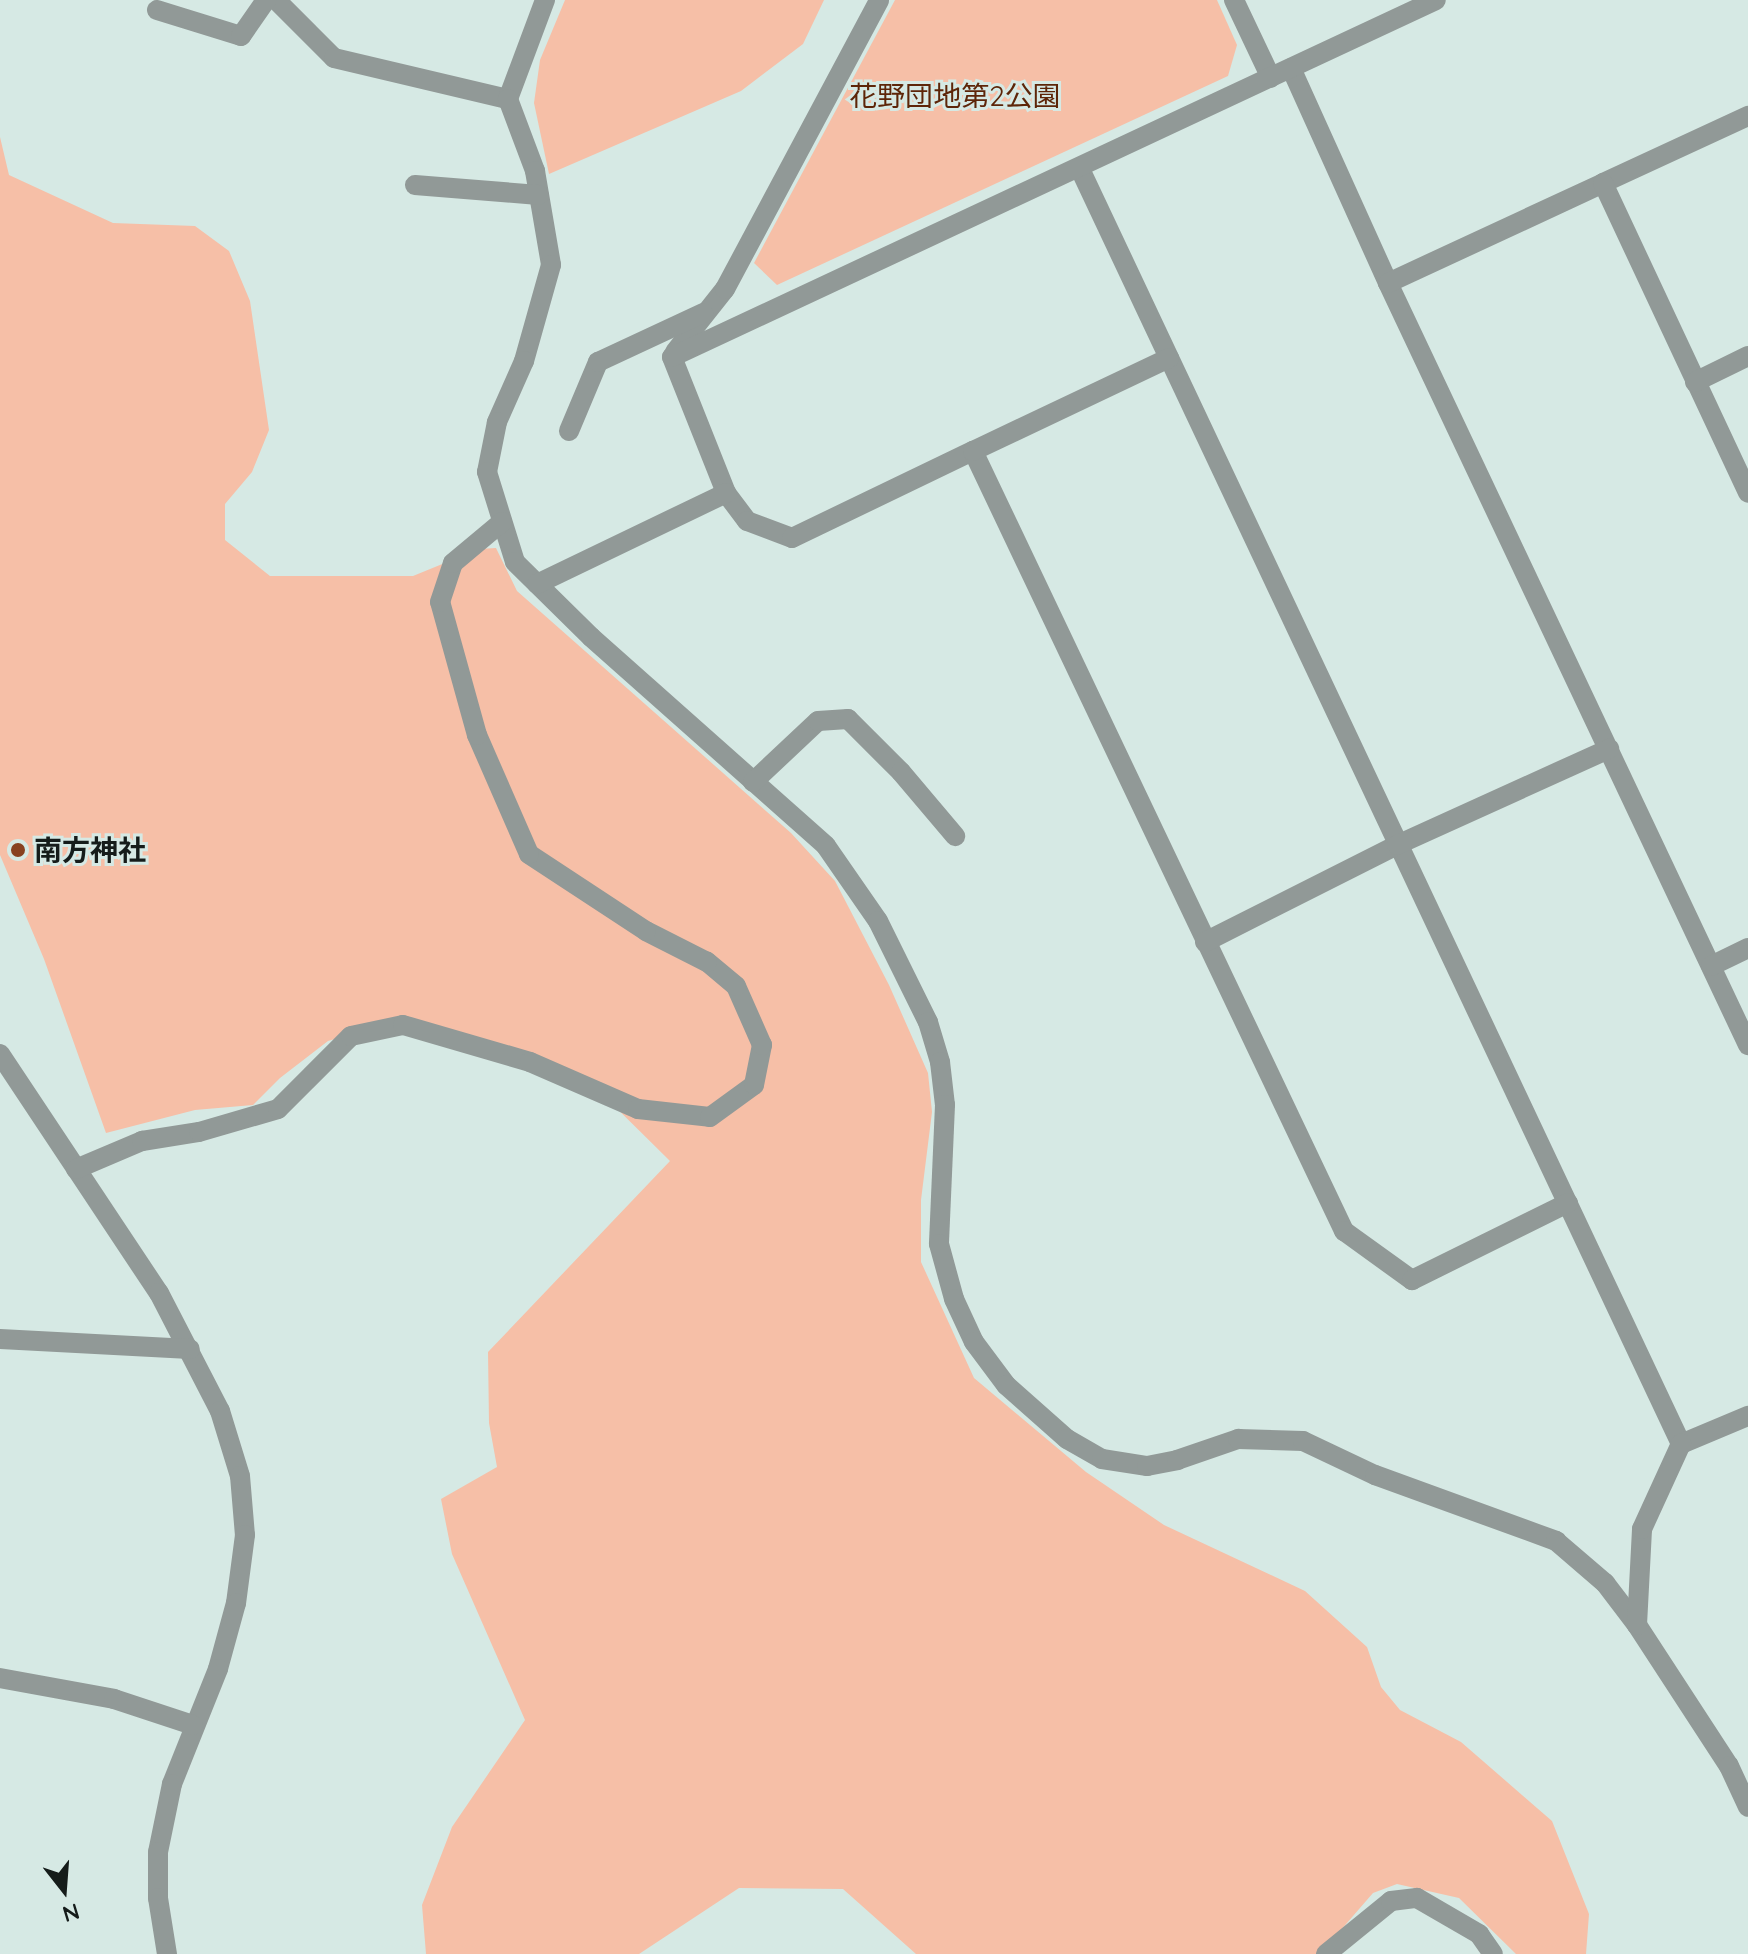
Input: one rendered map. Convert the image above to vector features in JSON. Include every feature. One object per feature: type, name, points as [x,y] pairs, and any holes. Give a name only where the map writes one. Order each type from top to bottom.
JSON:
[{"type":"street","points":[[157,10],[241,36],[266,0]]},
{"type":"street","points":[[276,0],[334,58],[508,99]]},
{"type":"street","points":[[545,0],[508,99],[535,171],[551,265],[524,361],[497,422],[487,472],[502,522],[515,562],[826,846],[878,921],[928,1022],[940,1062],[945,1105],[939,1244],[954,1299],[974,1342],[1006,1385],[1067,1439],[1102,1459],[1147,1466],[1177,1460],[1238,1439],[1303,1441],[1375,1475],[1556,1541],[1605,1583],[1637,1625],[1729,1766],[1748,1807]]},
{"type":"street","points":[[672,357],[725,289],[879,0]]},
{"type":"street","points":[[1234,0],[1271,78]]},
{"type":"street","points":[[672,357],[1080,169],[1436,0]]},
{"type":"street","points":[[1291,68],[1388,283],[1748,1045]]},
{"type":"street","points":[[1388,283],[1748,116]]},
{"type":"street","points":[[1080,169],[1681,1444]]},
{"type":"street","points":[[1603,183],[1748,493]]},
{"type":"street","points":[[415,185],[539,195]]},
{"type":"street","points":[[569,431],[598,362],[707,312]]},
{"type":"street","points":[[1695,382],[1748,356]]},
{"type":"street","points":[[672,357],[726,493],[747,521],[792,538],[1169,358]]},
{"type":"street","points":[[973,451],[1344,1231],[1412,1280],[1568,1203]]},
{"type":"street","points":[[537,584],[726,493]]},
{"type":"street","points":[[76,1169],[142,1141],[199,1132],[278,1109],[351,1036],[403,1025],[530,1062],[638,1109],[710,1117],[754,1085],[762,1045],[736,986],[707,962],[646,931],[529,854],[477,735],[440,602],[453,563],[502,522]]},
{"type":"street","points":[[753,782],[818,721],[848,719],[901,772],[955,836]]},
{"type":"street","points":[[1205,942],[1397,845],[1609,749]]},
{"type":"street","points":[[1711,966],[1748,948]]},
{"type":"street","points":[[0,1054],[159,1293],[220,1411],[240,1476],[245,1535],[236,1603],[218,1669],[193,1725],[172,1784],[158,1852],[158,1898],[167,1954]]},
{"type":"street","points":[[0,1339],[190,1349]]},
{"type":"street","points":[[1637,1625],[1642,1529],[1681,1444],[1748,1416]]},
{"type":"street","points":[[0,1678],[114,1699],[193,1725]]},
{"type":"street","points":[[1326,1954],[1391,1901],[1417,1898],[1479,1934],[1493,1954]]},
{"type":"green space","points":[[565,0],[824,0],[803,44],[741,91],[549,174],[534,103],[540,60]]},
{"type":"green space","name":"花野団地第2公園","points":[[895,0],[1217,0],[1237,45],[1228,76],[777,285],[754,263]]},
{"type":"green space","points":[[0,137],[9,175],[113,223],[195,226],[229,251],[250,301],[269,430],[252,472],[225,504],[225,540],[270,576],[413,576],[479,549],[496,548],[517,591],[791,833],[835,881],[889,985],[928,1073],[932,1112],[921,1200],[921,1262],[974,1378],[1086,1472],[1164,1525],[1305,1591],[1367,1647],[1381,1687],[1400,1710],[1461,1742],[1552,1821],[1589,1914],[1586,1954],[1516,1954],[1459,1898],[1397,1884],[1373,1893],[1320,1954],[916,1954],[843,1889],[739,1888],[639,1954],[426,1954],[422,1905],[452,1827],[525,1720],[452,1554],[441,1499],[497,1467],[489,1423],[488,1352],[670,1161],[584,1076],[380,1026],[328,1041],[280,1078],[253,1105],[195,1110],[106,1133],[44,959],[0,855]]},
{"type":"place","name":"南方神社","points":[[18,850]]}]
